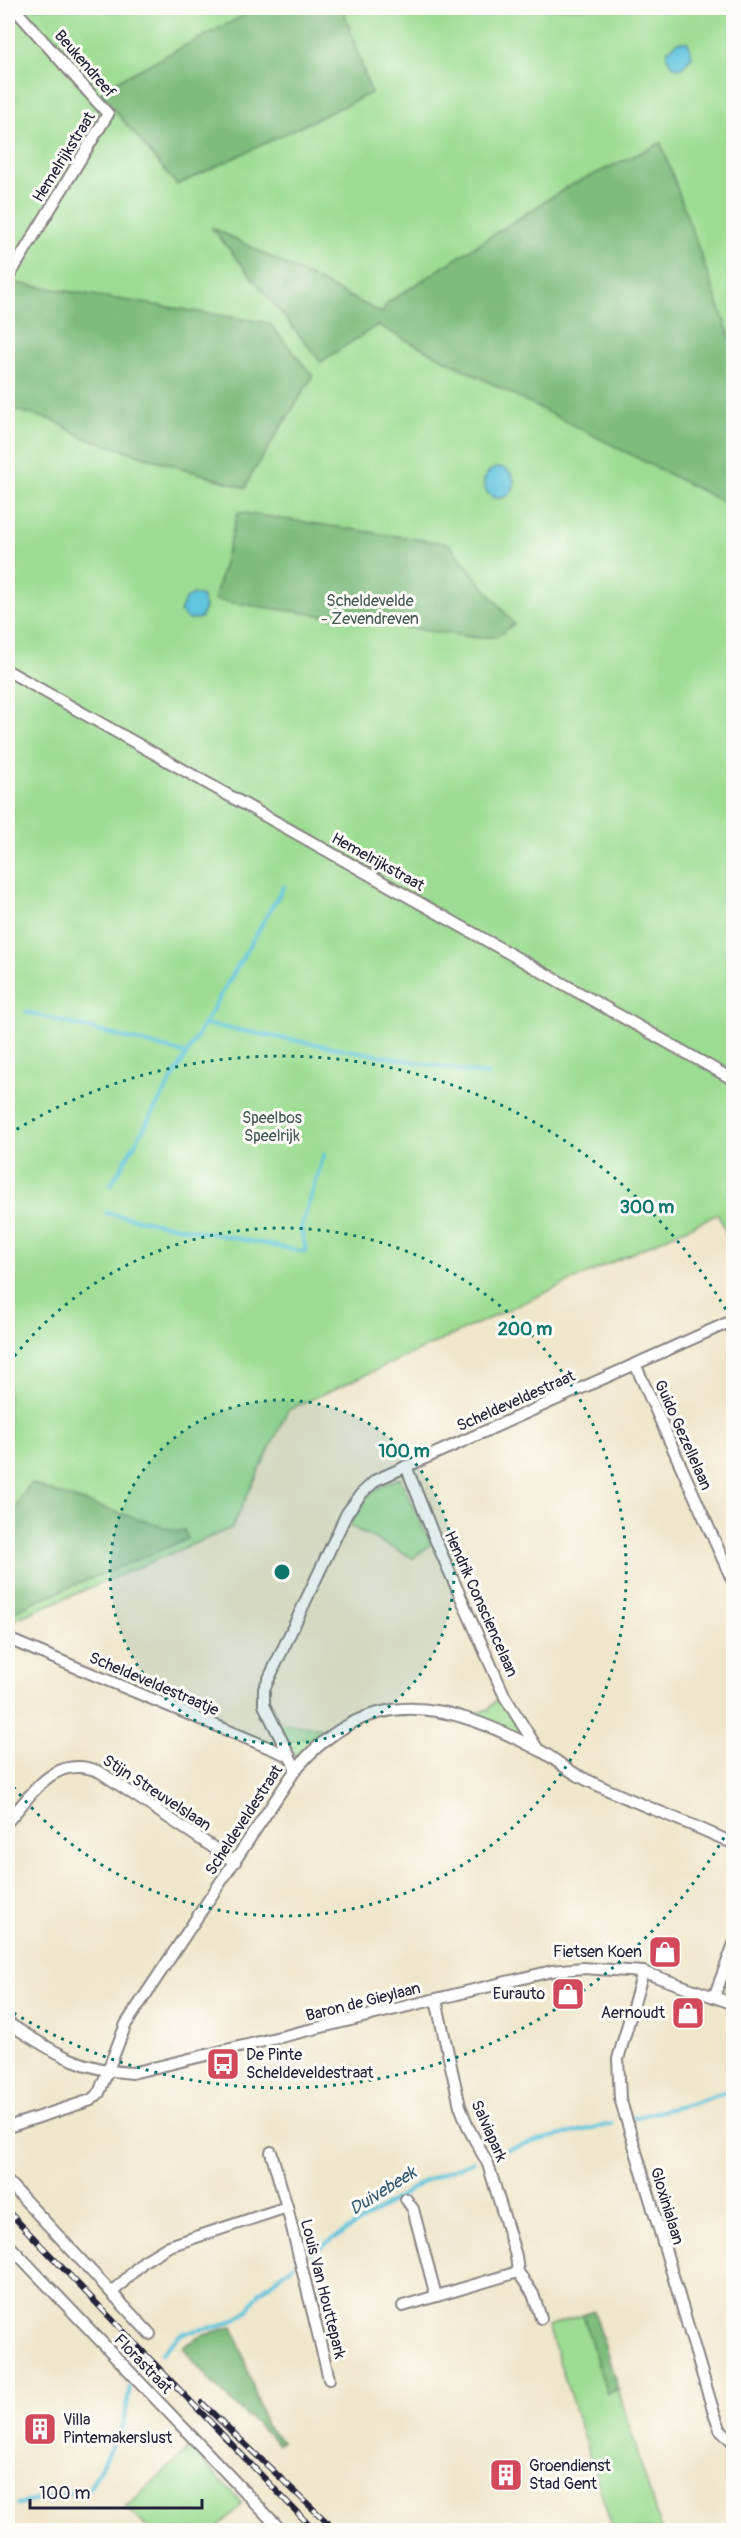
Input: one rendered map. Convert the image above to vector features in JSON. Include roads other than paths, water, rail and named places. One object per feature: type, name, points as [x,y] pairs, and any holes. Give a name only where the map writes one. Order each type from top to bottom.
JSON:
[{"type":"street","name":"Beukendreef","points":[[14,8],[108,114]]},
{"type":"street","name":"Hemelrijkstraat","points":[[8,278],[108,114]]},
{"type":"street","name":"Hemelrijkstraat","points":[[8,671],[734,1080]]},
{"type":"street","name":"Scheldeveldestraat","points":[[8,2127],[91,2100],[99,2093],[126,2024],[296,1768],[264,1705],[264,1689],[346,1513],[361,1494],[376,1480],[406,1466],[734,1320]]},
{"type":"street","name":"Guido Gezellelaan","points":[[634,1364],[734,1584]]},
{"type":"street","name":"Hendrik Consciencelaan","points":[[406,1466],[435,1539],[505,1697],[538,1749]]},
{"type":"street","name":"Scheldeveldestraatje","points":[[8,1639],[289,1756]]},
{"type":"street","name":"Hendrik Consciencelaan","points":[[296,1768],[313,1749],[343,1725],[374,1713],[409,1708],[437,1710],[464,1717],[538,1749],[579,1776],[734,1844]]},
{"type":"street","name":"Stijn Streuvelslaan","points":[[8,1821],[49,1776],[58,1770],[74,1766],[90,1768],[100,1772],[235,1862]]},
{"type":"street","points":[[714,1997],[734,1944]]},
{"type":"street","name":"Baron de Gieylaan","points":[[8,2023],[64,2057],[80,2064],[107,2071],[132,2073],[552,1971],[583,1968],[643,1972],[734,2004]]},
{"type":"street","name":"Gloxinialaan","points":[[643,1972],[618,2059],[620,2098],[713,2410],[720,2429],[734,2443]]},
{"type":"street","name":"Salviapark","points":[[436,2000],[460,2106],[469,2129],[488,2164],[516,2256],[518,2272],[533,2294],[541,2318]]},
{"type":"street","name":"Louis Van Houttepark","points":[[271,2152],[329,2379]]},
{"type":"street","points":[[8,2182],[150,2334]]},
{"type":"street","points":[[406,2199],[412,2209],[436,2296]]},
{"type":"street","name":"Louis Van Houttepark","points":[[113,2292],[156,2252],[286,2207]]},
{"type":"street","name":"Florastraat","points":[[8,2244],[281,2530]]},
{"type":"street","points":[[404,2306],[518,2272]]},
{"type":"water","points":[[678,42],[688,42],[692,56],[682,68],[675,67],[667,58],[668,50]]},
{"type":"water","points":[[499,468],[510,472],[514,483],[510,494],[499,498],[488,494],[484,483],[488,472]]},
{"type":"water","points":[[193,594],[201,596],[205,607],[201,618],[189,620],[180,612],[185,600]]},
{"type":"waterway","points":[[111,1185],[284,886]]},
{"type":"waterway","points":[[26,1012],[187,1054]]},
{"type":"waterway","points":[[204,1024],[488,1075]]},
{"type":"waterway","points":[[106,1213],[306,1252],[301,1228],[324,1155]]},
{"type":"waterway","name":"Duivebeek","points":[[633,2118],[694,2103],[734,2089]]},
{"type":"waterway","name":"Duivebeek","points":[[494,2153],[539,2140],[612,2124]]},
{"type":"waterway","name":"Duivebeek","points":[[311,2253],[426,2180],[474,2161]]},
{"type":"waterway","name":"Duivebeek","points":[[161,2354],[182,2333],[220,2326],[237,2319],[248,2310],[260,2292],[294,2265]]},
{"type":"waterway","name":"Duivebeek","points":[[18,2504],[89,2489],[124,2424],[130,2387]]},
{"type":"railway","points":[[8,2211],[314,2530]]},
{"type":"railway","points":[[202,2403],[335,2530]]},
{"type":"place","name":"Fietsen Koen","points":[[665,1952]]},
{"type":"place","name":"Eurauto","points":[[568,1994]]},
{"type":"place","name":"Aernoudt","points":[[688,2013]]},
{"type":"place","name":"De Pinte Scheldeveldestraat","points":[[223,2064]]},
{"type":"place","name":"Villa Pintemakerslust","points":[[40,2429]]},
{"type":"place","name":"Groendienst Stad Gent","points":[[506,2475]]},
{"type":"park label","name":"Scheldevelde - Zevendreven","points":[[370,610]]},
{"type":"park label","name":"Speelbos Speelrijk","points":[[272,1127]]}]
